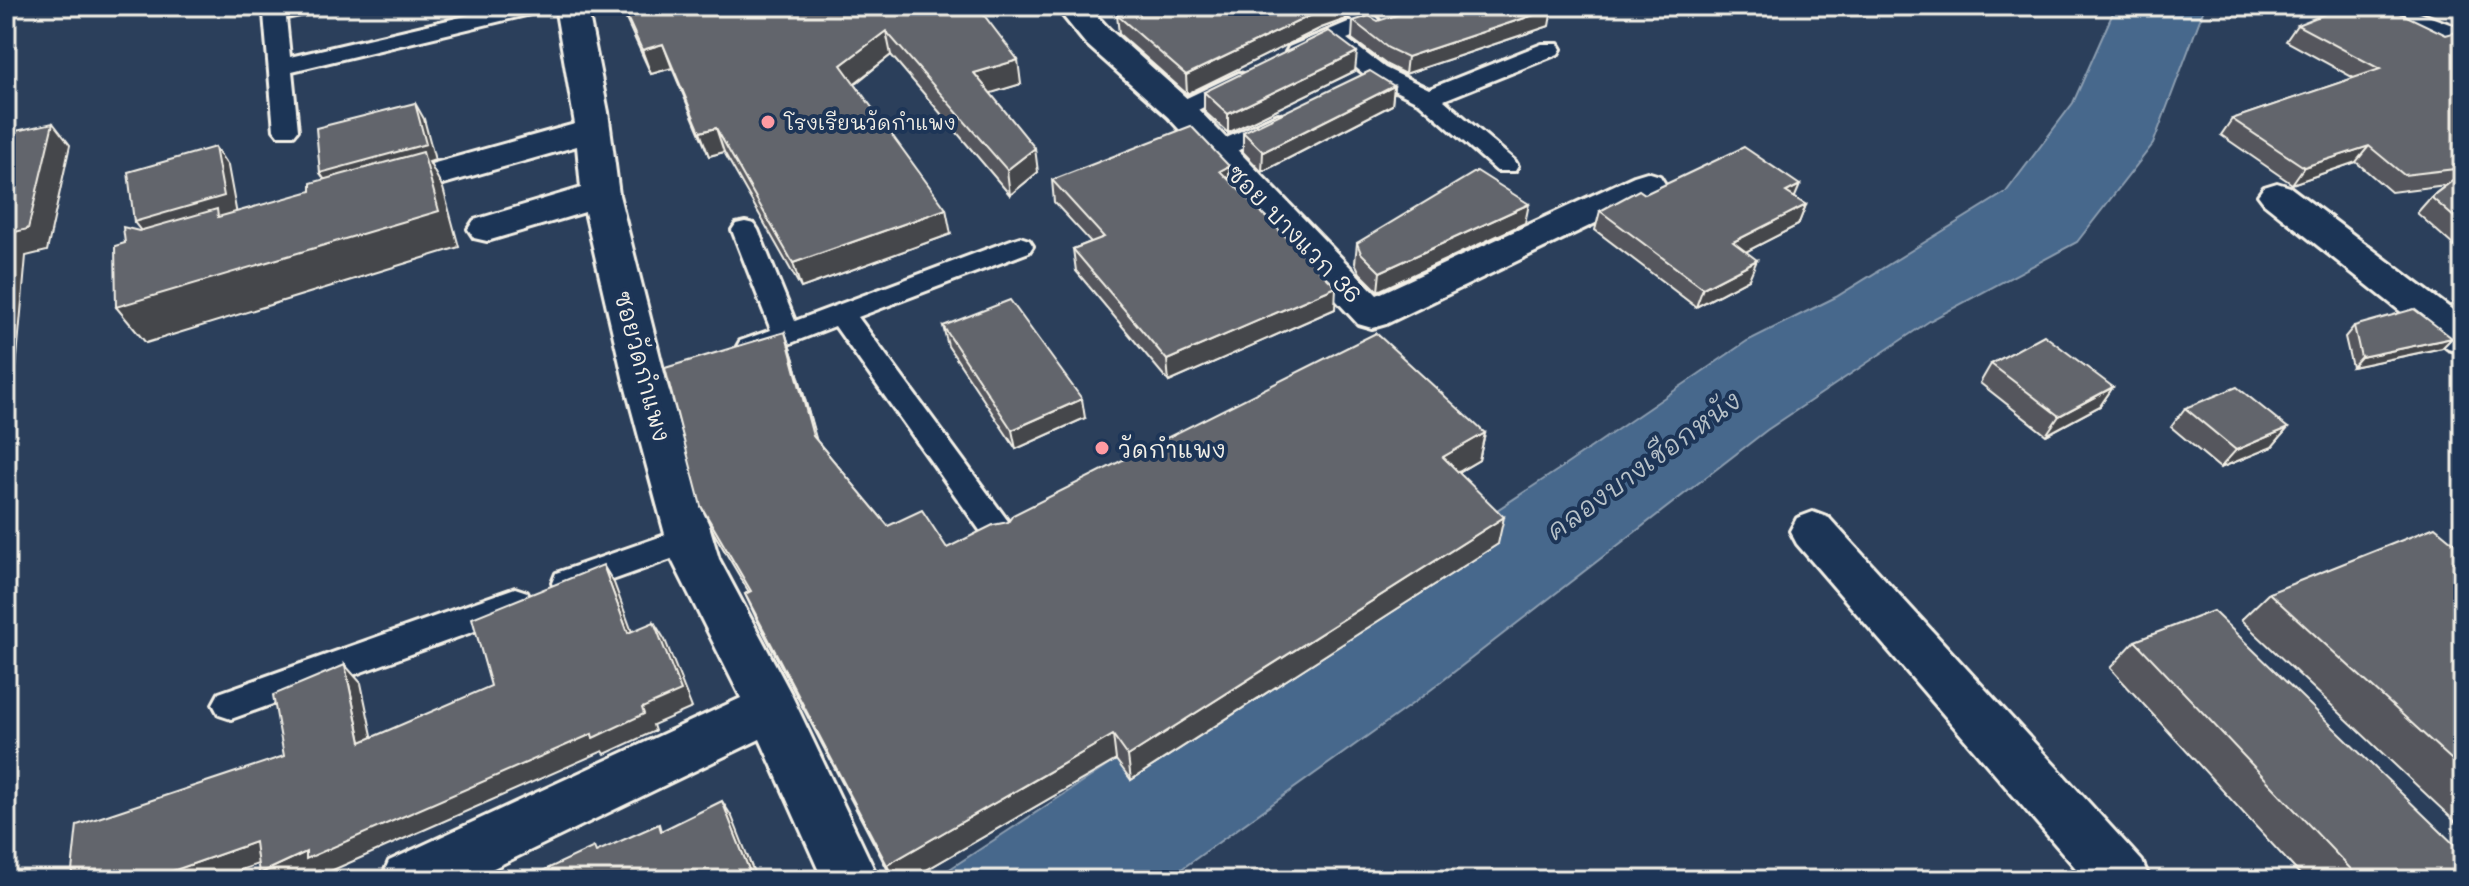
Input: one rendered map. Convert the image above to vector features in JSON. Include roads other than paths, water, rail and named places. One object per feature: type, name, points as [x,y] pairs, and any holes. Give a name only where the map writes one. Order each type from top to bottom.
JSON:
[{"type":"street","name":"ซอยวัดกำแพง","points":[[571,6],[593,130],[600,195],[659,377],[696,560],[772,708],[851,880]]},
{"type":"street","name":"ซอย บางแวก 36","points":[[1071,6],[1097,36],[1180,110],[1372,314],[1647,184]]},
{"type":"street","points":[[2371,6],[2463,40]]},
{"type":"street","points":[[349,199],[593,130]]},
{"type":"street","points":[[487,229],[600,195]]},
{"type":"street","points":[[2277,195],[2463,339]]},
{"type":"street","points":[[1813,531],[2122,880]]},
{"type":"street","points":[[409,880],[772,708]]},
{"type":"lane","points":[[286,130],[275,14],[311,6]]},
{"type":"lane","points":[[279,67],[535,6]]},
{"type":"lane","points":[[1180,110],[1330,36],[1369,21],[1347,6]]},
{"type":"lane","points":[[1330,36],[1377,73],[1428,98],[1506,166]]},
{"type":"lane","points":[[1428,98],[1550,49]]},
{"type":"lane","points":[[1350,86],[1377,73]]},
{"type":"lane","points":[[1218,151],[1297,112]]},
{"type":"lane","points":[[745,230],[787,336]]},
{"type":"lane","points":[[730,354],[787,336],[1020,246]]},
{"type":"lane","points":[[842,315],[1002,537]]},
{"type":"lane","points":[[231,704],[691,539]]},
{"type":"water","name":"คลองบางเชือกหนัง","points":[[2116,6],[2205,6],[2153,144],[2077,242],[1931,320],[1767,430],[1419,699],[1166,880],[933,880],[1564,466],[1747,341],[1836,297],[2006,192],[2073,103]]},
{"type":"place","name":"โรงเรียนวัดกำแพง","points":[[768,122]]},
{"type":"place","name":"วัดกำแพง","points":[[1102,448]]}]
